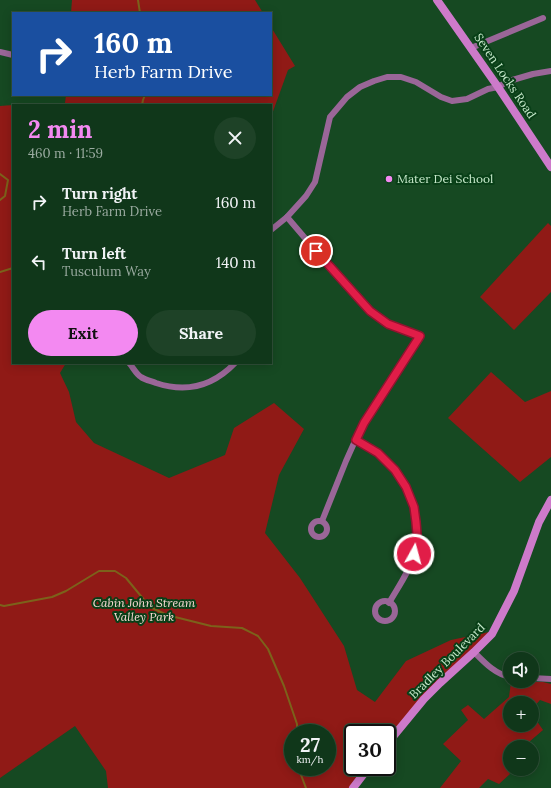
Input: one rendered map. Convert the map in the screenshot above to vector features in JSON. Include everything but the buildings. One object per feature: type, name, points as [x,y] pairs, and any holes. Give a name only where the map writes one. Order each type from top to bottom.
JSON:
[{"type":"main road","name":"Seven Locks Road","points":[[437,0],[498,87],[551,167]]},
{"type":"main road","name":"Bradley Boulevard","points":[[396,733],[424,699],[492,634],[514,591],[539,522],[551,500]]},
{"type":"main road","points":[[353,788],[362,776]]},
{"type":"street","points":[[471,48],[543,18]]},
{"type":"street","points":[[0,52],[12,55]]},
{"type":"street","points":[[272,229],[306,196],[315,182],[330,117],[347,97],[360,87],[387,77],[401,77],[416,82],[441,97],[452,100],[467,99],[488,89],[498,87],[509,80],[551,71]]},
{"type":"street","points":[[287,216],[370,311],[388,324],[420,336],[364,423],[346,461],[322,521]]},
{"type":"street","points":[[130,364],[142,378],[165,386],[188,388],[208,383],[230,369],[234,364]]},
{"type":"street","points":[[356,440],[378,453],[395,470],[406,487],[414,507],[417,534],[414,554],[406,574],[390,603]]},
{"type":"street","points":[[474,652],[490,667],[503,675]]},
{"type":"street","points":[[539,678],[551,679]]},
{"type":"green space","points":[[72,0],[255,0],[262,12],[71,12]]},
{"type":"green space","points":[[272,29],[295,66],[288,70],[272,114],[272,104],[44,104],[65,103],[66,96],[272,96]]},
{"type":"green space","name":"Cabin John Stream Valley Park","points":[[12,105],[12,364],[65,364],[60,373],[69,392],[76,422],[94,443],[169,478],[225,455],[234,428],[274,403],[304,429],[279,475],[265,533],[300,578],[344,646],[357,690],[375,702],[406,661],[451,640],[489,632],[396,730],[396,724],[344,724],[344,776],[359,776],[350,788],[108,788],[106,771],[75,726],[0,778],[0,106]]},
{"type":"green space","points":[[548,223],[551,226],[551,292],[514,330],[480,297]]},
{"type":"green space","points":[[491,372],[525,402],[551,391],[551,457],[520,482],[448,418]]},
{"type":"green space","points":[[539,682],[551,684],[551,704],[540,700],[539,701],[539,696],[509,696],[510,688],[539,688]]},
{"type":"green space","points":[[503,702],[503,732],[539,732],[539,724],[543,730],[531,740],[503,740],[503,776],[508,776],[499,784],[488,779],[479,788],[440,788],[461,761],[443,744],[468,720],[461,710],[468,705],[484,719]]},
{"type":"waterway","points":[[138,0],[140,12]]},
{"type":"waterway","points":[[142,104],[145,96]]},
{"type":"waterway","points":[[0,174],[8,180],[5,196],[0,200]]},
{"type":"waterway","points":[[0,272],[12,268]]},
{"type":"waterway","points":[[0,605],[4,606],[52,597],[66,591],[99,571],[115,571],[126,578],[150,607],[167,615],[211,626],[242,628],[258,636],[268,649],[284,686],[297,724]]},
{"type":"waterway","points":[[301,776],[306,788]]},
{"type":"place","name":"Mater Dei School","points":[[389,179]]},
{"type":"route","points":[[316,251],[370,311],[388,324],[420,336],[364,423],[356,440],[378,453],[395,470],[406,487],[414,507],[416,522],[417,534],[414,554]]}]
